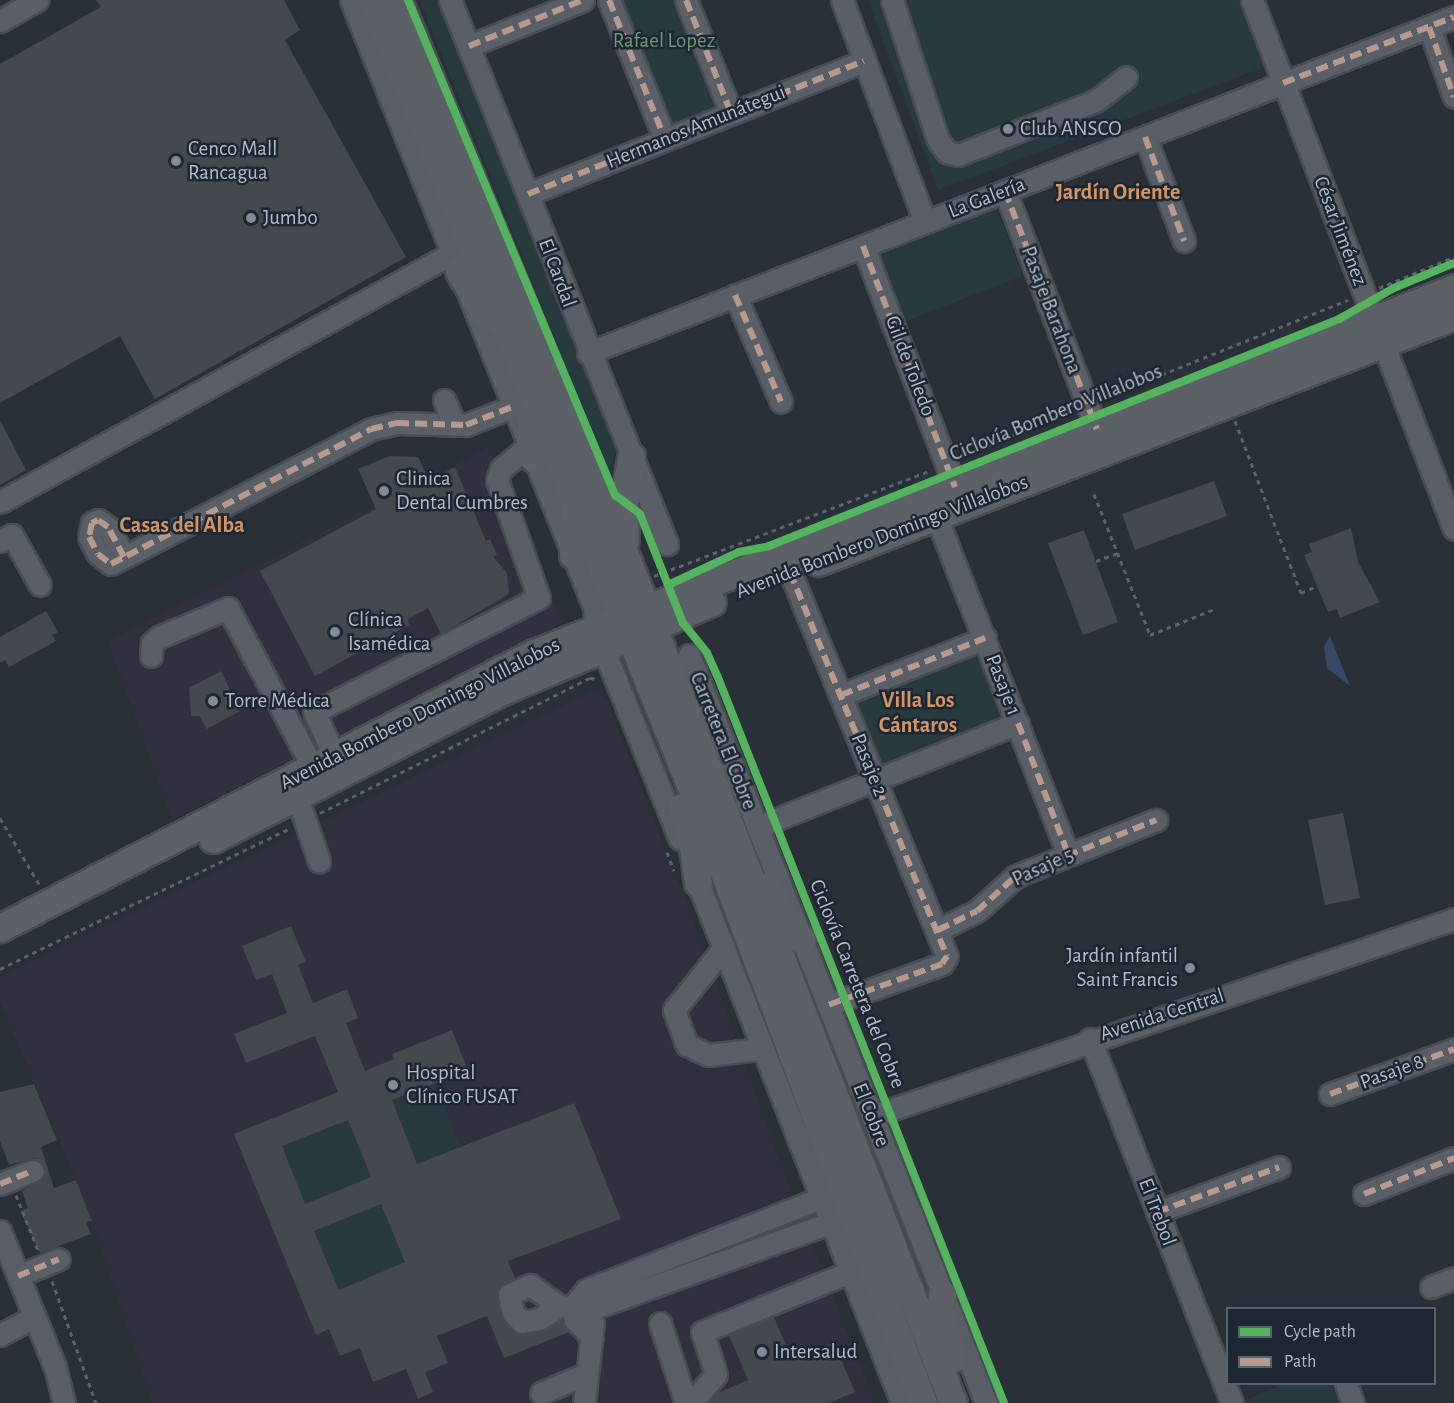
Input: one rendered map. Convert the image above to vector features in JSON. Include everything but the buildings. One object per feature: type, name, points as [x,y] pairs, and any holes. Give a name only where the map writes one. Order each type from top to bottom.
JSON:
[{"type":"main road","points":[[372,0],[571,491],[637,604]]},
{"type":"main road","points":[[398,0],[637,604],[713,787],[843,1189],[923,1403]]},
{"type":"main road","points":[[455,262],[520,366],[531,452]]},
{"type":"main road","name":"Avenida Bombero Domingo Villalobos","points":[[0,945],[329,765],[515,685],[599,638],[637,604],[668,585],[951,475],[1097,429],[1372,315],[1454,288]]},
{"type":"main road","name":"Avenida Bombero Domingo Villalobos","points":[[637,604],[790,572],[936,516],[1372,315],[1454,316]]},
{"type":"main road","points":[[631,457],[623,523],[637,604],[666,725],[843,1189]]},
{"type":"main road","points":[[571,491],[575,519],[573,555]]},
{"type":"main road","points":[[666,725],[666,759],[691,834],[687,880]]},
{"type":"main road","name":"Avenida Bombero Domingo Villalobos","points":[[0,928],[50,903],[190,841],[301,809],[329,765]]},
{"type":"main road","points":[[713,787],[731,807],[784,918],[802,940]]},
{"type":"main road","points":[[852,1215],[953,1403]]},
{"type":"main road","points":[[942,1294],[943,1329],[965,1403]]},
{"type":"street","points":[[0,21],[37,0]]},
{"type":"street","points":[[351,0],[594,607],[599,638],[687,880],[722,950],[760,1049],[843,1189],[852,1215],[850,1272],[902,1403]]},
{"type":"street","name":"El Cardal","points":[[450,0],[631,457],[663,553]]},
{"type":"street","points":[[469,46],[583,0]]},
{"type":"street","points":[[609,0],[665,139]]},
{"type":"street","points":[[686,0],[731,113]]},
{"type":"street","points":[[842,0],[925,222]]},
{"type":"street","points":[[892,0],[938,140],[947,152],[958,155],[1097,100],[1126,77]]},
{"type":"street","name":"César Jiménez","points":[[1252,0],[1454,529]]},
{"type":"street","name":"La Galería","points":[[588,353],[1454,17]]},
{"type":"street","points":[[1429,27],[1454,97]]},
{"type":"street","name":"Hermanos Amunátegui","points":[[528,194],[864,61]]},
{"type":"street","points":[[1145,137],[1184,241]]},
{"type":"street","name":"Pasaje Barahona","points":[[1005,190],[1097,429]]},
{"type":"street","name":"Gil de Toledo","points":[[863,246],[951,475]]},
{"type":"street","points":[[0,502],[455,262]]},
{"type":"street","points":[[735,295],[781,402]]},
{"type":"street","points":[[444,400],[455,425]]},
{"type":"street","points":[[124,557],[371,429],[397,423],[466,425],[512,407]]},
{"type":"street","points":[[329,765],[314,712],[539,598],[497,480],[501,469],[531,452]]},
{"type":"street","name":"Pasaje 1","points":[[936,516],[1068,854]]},
{"type":"street","points":[[0,541],[12,535],[40,585]]},
{"type":"street","name":"Pasaje 2","points":[[790,572],[938,930],[946,958],[828,1005]]},
{"type":"street","points":[[151,656],[152,644],[159,638],[228,608],[329,765]]},
{"type":"street","points":[[841,695],[985,638]]},
{"type":"street","name":"Carretera El Cobre","points":[[689,655],[757,827]]},
{"type":"street","points":[[757,827],[1018,723]]},
{"type":"street","points":[[301,809],[319,861]]},
{"type":"street","name":"Pasaje 5","points":[[938,930],[977,911],[1013,878],[1156,820]]},
{"type":"street","name":"El Cobre","points":[[757,827],[986,1403]]},
{"type":"street","name":"Avenida Central","points":[[872,1116],[1090,1038],[1454,919]]},
{"type":"street","points":[[722,950],[674,1010],[687,1045],[708,1055],[760,1049]]},
{"type":"street","name":"El Trebol","points":[[1090,1038],[1157,1212],[1226,1381]]},
{"type":"street","name":"Pasaje 8","points":[[1330,1094],[1454,1049]]},
{"type":"street","points":[[1364,1194],[1454,1158]]},
{"type":"street","points":[[1157,1212],[1279,1167]]},
{"type":"street","points":[[0,1184],[33,1171]]},
{"type":"street","points":[[645,1279],[843,1189]]},
{"type":"street","points":[[584,1403],[592,1337],[574,1320],[574,1307],[586,1290],[645,1279],[852,1215]]},
{"type":"street","points":[[0,1231],[34,1317],[64,1403]]},
{"type":"street","points":[[18,1276],[59,1259]]},
{"type":"street","points":[[660,1323],[688,1403],[716,1374],[702,1332],[850,1272]]},
{"type":"street","points":[[1431,1287],[1454,1278]]},
{"type":"street","points":[[0,1335],[34,1317]]},
{"type":"street","points":[[541,1393],[586,1374]]},
{"type":"street","points":[[1347,1385],[1353,1403]]},
{"type":"path","points":[[1372,315],[1454,257]]},
{"type":"path","points":[[637,604],[668,585],[951,475],[1088,404],[1372,315],[1454,263]]},
{"type":"path","points":[[1232,414],[1301,593],[1317,586]]},
{"type":"path","points":[[1094,494],[1150,635],[1214,609]]},
{"type":"path","points":[[715,564],[759,548]]},
{"type":"path","points":[[663,553],[668,585]]},
{"type":"path","points":[[1096,561],[1118,553]]},
{"type":"path","points":[[0,969],[301,809],[590,678],[603,681]]},
{"type":"path","points":[[0,818],[50,903]]},
{"type":"path","points":[[664,844],[687,880]]},
{"type":"shaded area","name":"Clínica Isamédica","points":[[490,447],[563,623],[172,820],[108,641]]},
{"type":"shaded area","name":"Hospital Clínico FUSAT","points":[[595,690],[606,698],[692,916],[777,1154],[875,1403],[152,1403],[85,1201],[0,1002],[0,976]]},
{"type":"green space","points":[[420,0],[441,0],[618,447],[608,472]]},
{"type":"green space","name":"Rafael Lopez","points":[[612,0],[682,0],[725,111],[667,134]]},
{"type":"green space","name":"Club ANSCO","points":[[868,0],[1239,0],[1265,67],[938,190]]},
{"type":"green space","points":[[994,202],[1023,276],[903,322],[875,248]]},
{"type":"green space","points":[[981,642],[1013,722],[880,774],[848,694]]},
{"type":"green space","points":[[436,1084],[461,1148],[417,1164],[392,1100]]},
{"type":"green space","points":[[348,1120],[371,1177],[305,1204],[282,1146]]},
{"type":"green space","points":[[381,1204],[405,1262],[339,1290],[314,1231]]},
{"type":"green space","points":[[1280,1385],[1331,1385],[1339,1403],[1240,1403]]},
{"type":"water","points":[[1330,636],[1350,686],[1327,668],[1324,647]]},
{"type":"marked path","points":[[469,46],[583,0]]},
{"type":"marked path","points":[[609,0],[665,139]]},
{"type":"marked path","points":[[686,0],[731,113]]},
{"type":"marked path","points":[[1283,83],[1454,17]]},
{"type":"marked path","points":[[1429,27],[1454,97]]},
{"type":"marked path","points":[[528,194],[864,61]]},
{"type":"marked path","points":[[1145,137],[1184,241]]},
{"type":"marked path","points":[[1005,191],[1097,429]]},
{"type":"marked path","points":[[863,246],[955,487]]},
{"type":"marked path","points":[[735,295],[781,402]]},
{"type":"marked path","points":[[124,557],[108,527],[98,520],[92,523],[89,537],[98,554],[111,564],[371,429],[397,423],[466,425],[512,407]]},
{"type":"marked path","points":[[790,572],[947,956],[942,964],[828,1005]]},
{"type":"marked path","points":[[841,695],[985,638]]},
{"type":"marked path","points":[[1018,723],[1068,854]]},
{"type":"marked path","points":[[938,930],[977,911],[1016,876],[1156,820]]},
{"type":"marked path","points":[[1330,1094],[1454,1049]]},
{"type":"marked path","points":[[1364,1194],[1454,1158]]},
{"type":"marked path","points":[[1157,1212],[1279,1167]]},
{"type":"marked path","points":[[0,1184],[33,1171]]},
{"type":"marked path","points":[[18,1276],[59,1259]]},
{"type":"cycle path","name":"Ciclovía Carretera del Cobre","points":[[408,0],[615,495],[640,514],[683,623],[707,653],[717,675],[1004,1403]]},
{"type":"cycle path","name":"Ciclovía Bombero Villalobos","points":[[668,585],[739,552],[769,546],[1339,319],[1394,288],[1454,263]]},
{"type":"place","name":"Club ANSCO","points":[[1008,129]]},
{"type":"place","name":"Cenco Mall Rancagua","points":[[176,161]]},
{"type":"place","name":"Jumbo","points":[[251,218]]},
{"type":"place","name":"Clinica Dental Cumbres","points":[[384,491]]},
{"type":"place","name":"Clínica Isamédica","points":[[335,632]]},
{"type":"place","name":"Torre Médica","points":[[213,701]]},
{"type":"place","name":"Jardín infantil Saint Francis","points":[[1190,968]]},
{"type":"place","name":"Hospital Clínico FUSAT","points":[[393,1085]]},
{"type":"place","name":"Intersalud","points":[[762,1352]]},
{"type":"district","name":"Jardín Oriente","points":[[1118,193]]},
{"type":"district","name":"Casas del Alba","points":[[182,526]]},
{"type":"district","name":"Villa Los Cántaros","points":[[918,712]]}]
